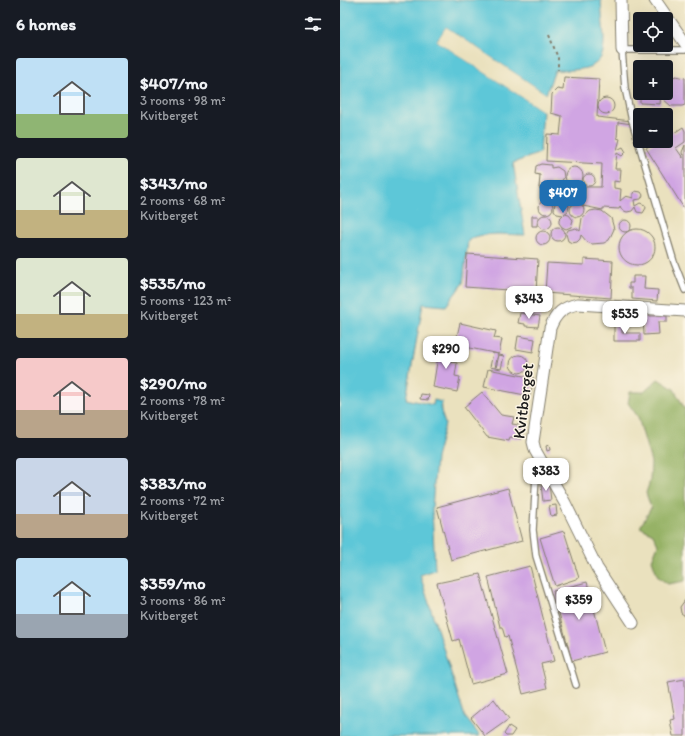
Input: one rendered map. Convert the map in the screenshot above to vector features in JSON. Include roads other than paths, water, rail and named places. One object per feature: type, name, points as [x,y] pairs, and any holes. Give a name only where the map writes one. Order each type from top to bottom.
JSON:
[{"type":"street","points":[[621,0],[622,50]]},
{"type":"street","points":[[655,0],[685,43]]},
{"type":"street","name":"Kvitberget","points":[[633,623],[597,568],[565,503],[538,456],[533,442],[548,342],[554,318],[560,311],[568,306],[578,304],[685,311]]},
{"type":"lane","points":[[685,50],[622,50],[625,88],[633,122],[674,262],[685,290]]},
{"type":"lane","points":[[538,456],[535,477],[533,530],[536,556],[576,685]]},
{"type":"water","points":[[340,0],[601,0],[604,44],[602,54],[598,62],[589,67],[575,70],[555,70],[546,94],[446,27],[437,41],[543,111],[540,153],[513,163],[525,235],[487,235],[479,236],[468,241],[463,283],[446,306],[423,304],[406,399],[433,405],[434,400],[442,402],[441,411],[445,424],[436,458],[432,509],[435,570],[420,575],[465,717],[480,736],[340,736]]}]
